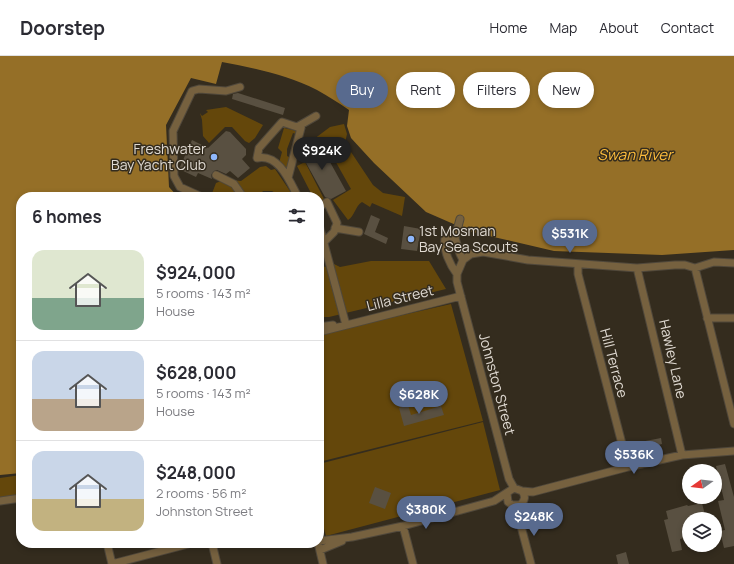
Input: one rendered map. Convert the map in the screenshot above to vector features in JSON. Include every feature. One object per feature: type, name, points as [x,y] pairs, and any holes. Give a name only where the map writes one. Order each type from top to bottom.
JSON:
[{"type":"street","points":[[191,192],[180,187],[174,176],[173,131],[192,91],[199,88],[226,91],[240,87]]},
{"type":"street","points":[[295,192],[288,178],[271,159],[265,157],[254,161],[258,148],[282,122],[297,127],[316,116]]},
{"type":"street","points":[[288,178],[302,124]]},
{"type":"street","points":[[216,175],[234,184],[240,192]]},
{"type":"street","points":[[324,204],[327,202],[337,223],[334,232],[324,242],[346,325]]},
{"type":"street","points":[[460,219],[455,238],[463,260]]},
{"type":"street","points":[[335,228],[359,232]]},
{"type":"street","name":"Johnston Street","points":[[455,238],[448,236],[445,239],[445,244],[450,264],[457,274],[457,282],[509,479],[510,491]]},
{"type":"street","points":[[457,274],[463,260],[471,254],[483,252],[528,260],[578,265],[637,268],[675,265],[685,265],[695,268],[714,262],[734,263]]},
{"type":"street","name":"Hill Terrace","points":[[578,265],[578,274],[628,467]]},
{"type":"street","name":"Hawley Lane","points":[[637,268],[682,455]]},
{"type":"street","points":[[695,268],[734,424]]},
{"type":"street","name":"Lilla Street","points":[[324,331],[461,296]]},
{"type":"street","points":[[707,318],[734,318]]},
{"type":"street","name":"Lilla Street","points":[[324,327],[346,325]]},
{"type":"street","points":[[494,501],[516,503],[533,492],[628,467],[682,455],[734,451]]},
{"type":"street","points":[[324,544],[403,526],[494,501],[510,491],[533,492]]},
{"type":"street","points":[[510,491],[516,503],[530,564]]},
{"type":"street","points":[[516,503],[522,491]]},
{"type":"street","points":[[0,501],[16,499]]},
{"type":"street","points":[[403,526],[413,564]]},
{"type":"street","points":[[108,548],[112,564],[173,548]]},
{"type":"street","points":[[213,548],[217,564]]},
{"type":"street","points":[[320,548],[323,564]]},
{"type":"shaded area","points":[[226,107],[263,125],[255,138],[249,143],[245,141],[232,127],[225,127],[209,143],[203,136],[200,113],[202,116],[208,112],[206,110]]},
{"type":"shaded area","points":[[344,124],[347,134],[345,143],[373,185],[383,193],[405,197],[402,216],[372,203],[370,207],[362,202],[348,220],[333,200],[351,189],[333,157],[329,159],[314,139],[330,127]]},
{"type":"shaded area","points":[[284,128],[297,131],[296,134],[293,133],[287,149],[287,156],[291,158],[288,171],[279,163],[282,152],[278,148]]},
{"type":"shaded area","points":[[305,162],[320,192],[310,192],[297,166]]},
{"type":"shaded area","points":[[266,166],[271,170],[275,169],[291,192],[242,192],[232,180],[241,181],[260,167]]},
{"type":"shaded area","points":[[221,181],[233,188],[236,192],[213,192],[216,183]]},
{"type":"shaded area","points":[[371,261],[429,261],[446,289],[324,317],[324,267],[334,264],[340,267]]},
{"type":"shaded area","points":[[451,304],[483,421],[324,461],[324,333]]},
{"type":"shaded area","points":[[483,422],[500,490],[326,536],[324,529],[324,463]]},
{"type":"shaded area","points":[[16,476],[16,496],[0,498],[0,478]]},
{"type":"water","name":"Swan River","points":[[0,56],[734,56],[734,250],[662,255],[554,251],[472,232],[426,212],[374,163],[351,138],[347,126],[349,110],[346,108],[388,108],[388,72],[336,72],[336,101],[317,90],[294,80],[222,62],[216,84],[191,78],[166,125],[169,187],[174,192],[16,192],[16,473],[0,475]]},
{"type":"building","points":[[238,93],[285,108],[283,115],[232,99],[233,94]]},
{"type":"building","name":"Freshwater Bay Yacht Club","points":[[226,131],[230,132],[246,149],[246,155],[242,159],[250,168],[238,178],[230,171],[226,174],[217,170],[214,171],[211,175],[212,179],[198,173],[196,177],[179,169],[192,140],[208,148]]},
{"type":"building","points":[[315,141],[327,163],[330,162],[346,191],[331,199],[325,197],[324,192],[322,192],[300,150]]},
{"type":"building","points":[[371,215],[380,219],[375,232],[388,238],[386,244],[364,234]]},
{"type":"building","name":"1st Mosman Bay Sea Scouts","points":[[404,226],[421,229],[417,251],[401,249]]},
{"type":"building","points":[[408,405],[411,415],[441,406],[444,415],[404,426],[399,408]]},
{"type":"building","points":[[661,438],[662,444],[658,445],[659,449],[638,455],[635,445],[640,444],[640,442]]},
{"type":"building","points":[[725,464],[734,497],[734,546],[724,548],[722,531],[725,530],[722,512],[721,512],[719,504],[722,504],[722,500],[724,500],[722,492],[722,465]]},
{"type":"building","points":[[375,487],[391,493],[385,509],[369,503]]},
{"type":"building","points":[[702,504],[704,512],[682,512],[682,539],[680,539],[682,550],[672,552],[664,520],[668,519],[666,511]]},
{"type":"building","points":[[626,552],[629,564],[618,564],[616,555]]},
{"type":"place","name":"Freshwater Bay Yacht Club","points":[[214,157]]},
{"type":"place","name":"1st Mosman Bay Sea Scouts","points":[[411,239]]}]
